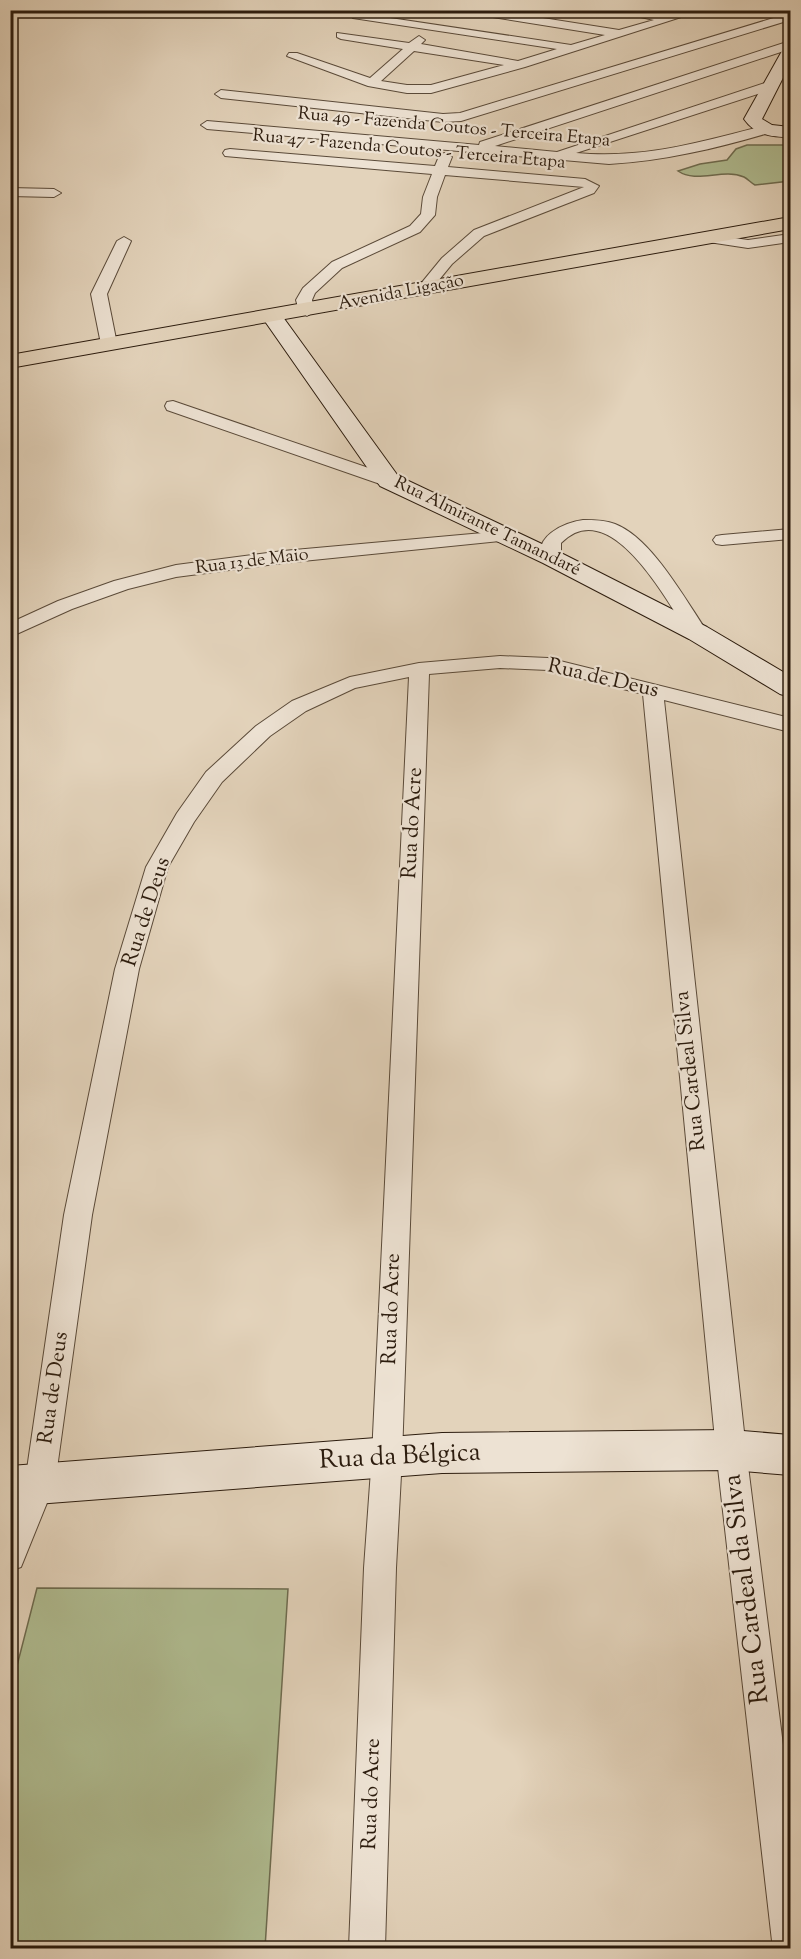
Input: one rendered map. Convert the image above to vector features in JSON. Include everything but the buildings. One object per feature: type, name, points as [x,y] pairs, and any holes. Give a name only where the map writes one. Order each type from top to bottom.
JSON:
[{"type":"main road","points":[[790,51],[753,119],[759,126],[767,129],[790,132]]},
{"type":"main road","name":"Avenida Ligação","points":[[14,362],[790,223]]},
{"type":"main road","name":"Rua Almirante Tamandaré","points":[[273,316],[389,481],[552,558],[698,633],[790,688]]},
{"type":"main road","name":"Rua da Bélgica","points":[[25,1485],[442,1453],[730,1450],[790,1455]]},
{"type":"street","points":[[467,10],[621,34]]},
{"type":"street","points":[[615,10],[670,19]]},
{"type":"street","points":[[293,56],[372,83],[431,89],[522,64],[698,10]]},
{"type":"street","points":[[357,16],[574,48]]},
{"type":"street","points":[[372,83],[411,47],[450,16]]},
{"type":"street","points":[[221,94],[443,118],[458,117],[790,16]]},
{"type":"street","points":[[341,35],[522,64]]},
{"type":"street","points":[[476,147],[790,45]]},
{"type":"street","points":[[603,74],[693,111]]},
{"type":"street","points":[[555,155],[769,86]]},
{"type":"street","points":[[307,311],[304,300],[308,291],[337,265],[415,229],[422,223],[428,215],[430,198],[451,145],[458,117]]},
{"type":"street","name":"Rua 49 - Fazenda Coutos - Terceira Etapa","points":[[207,125],[476,147],[597,160],[648,158],[697,149],[767,129]]},
{"type":"street","name":"Rua 47 - Fazenda Coutos - Terceira Etapa","points":[[230,153],[585,183],[592,186],[589,190],[479,233],[447,261],[424,289]]},
{"type":"street","points":[[10,192],[54,193]]},
{"type":"street","points":[[707,238],[748,244],[790,238]]},
{"type":"street","points":[[109,344],[99,294],[124,241]]},
{"type":"street","points":[[173,406],[389,481]]},
{"type":"street","name":"Rua Almirante Tamandaré","points":[[552,558],[552,543],[557,536],[579,525],[610,528],[618,532],[644,556],[698,633]]},
{"type":"street","points":[[722,540],[790,534]]},
{"type":"street","name":"Rua 13 de Maio","points":[[10,631],[65,605],[121,585],[176,571],[284,557],[505,536]]},
{"type":"street","name":"Rua de Deus","points":[[10,1556],[127,969],[157,867],[185,818],[214,777],[263,731],[299,706],[350,683],[419,669],[500,662],[548,664],[790,725]]},
{"type":"street","name":"Rua do Acre","points":[[367,1948],[380,1568],[387,1456],[419,669]]},
{"type":"street","name":"Rua Cardeal Silva","points":[[653,692],[730,1450]]},
{"type":"street","name":"Rua Cardeal da Silva","points":[[730,1450],[790,1941]]},
{"type":"green space","points":[[747,145],[790,145],[790,181],[755,185],[744,177],[736,175],[693,176],[678,171],[700,164],[727,160],[736,149]]},
{"type":"green space","points":[[37,1588],[288,1589],[265,1948],[11,1948],[11,1689]]}]
